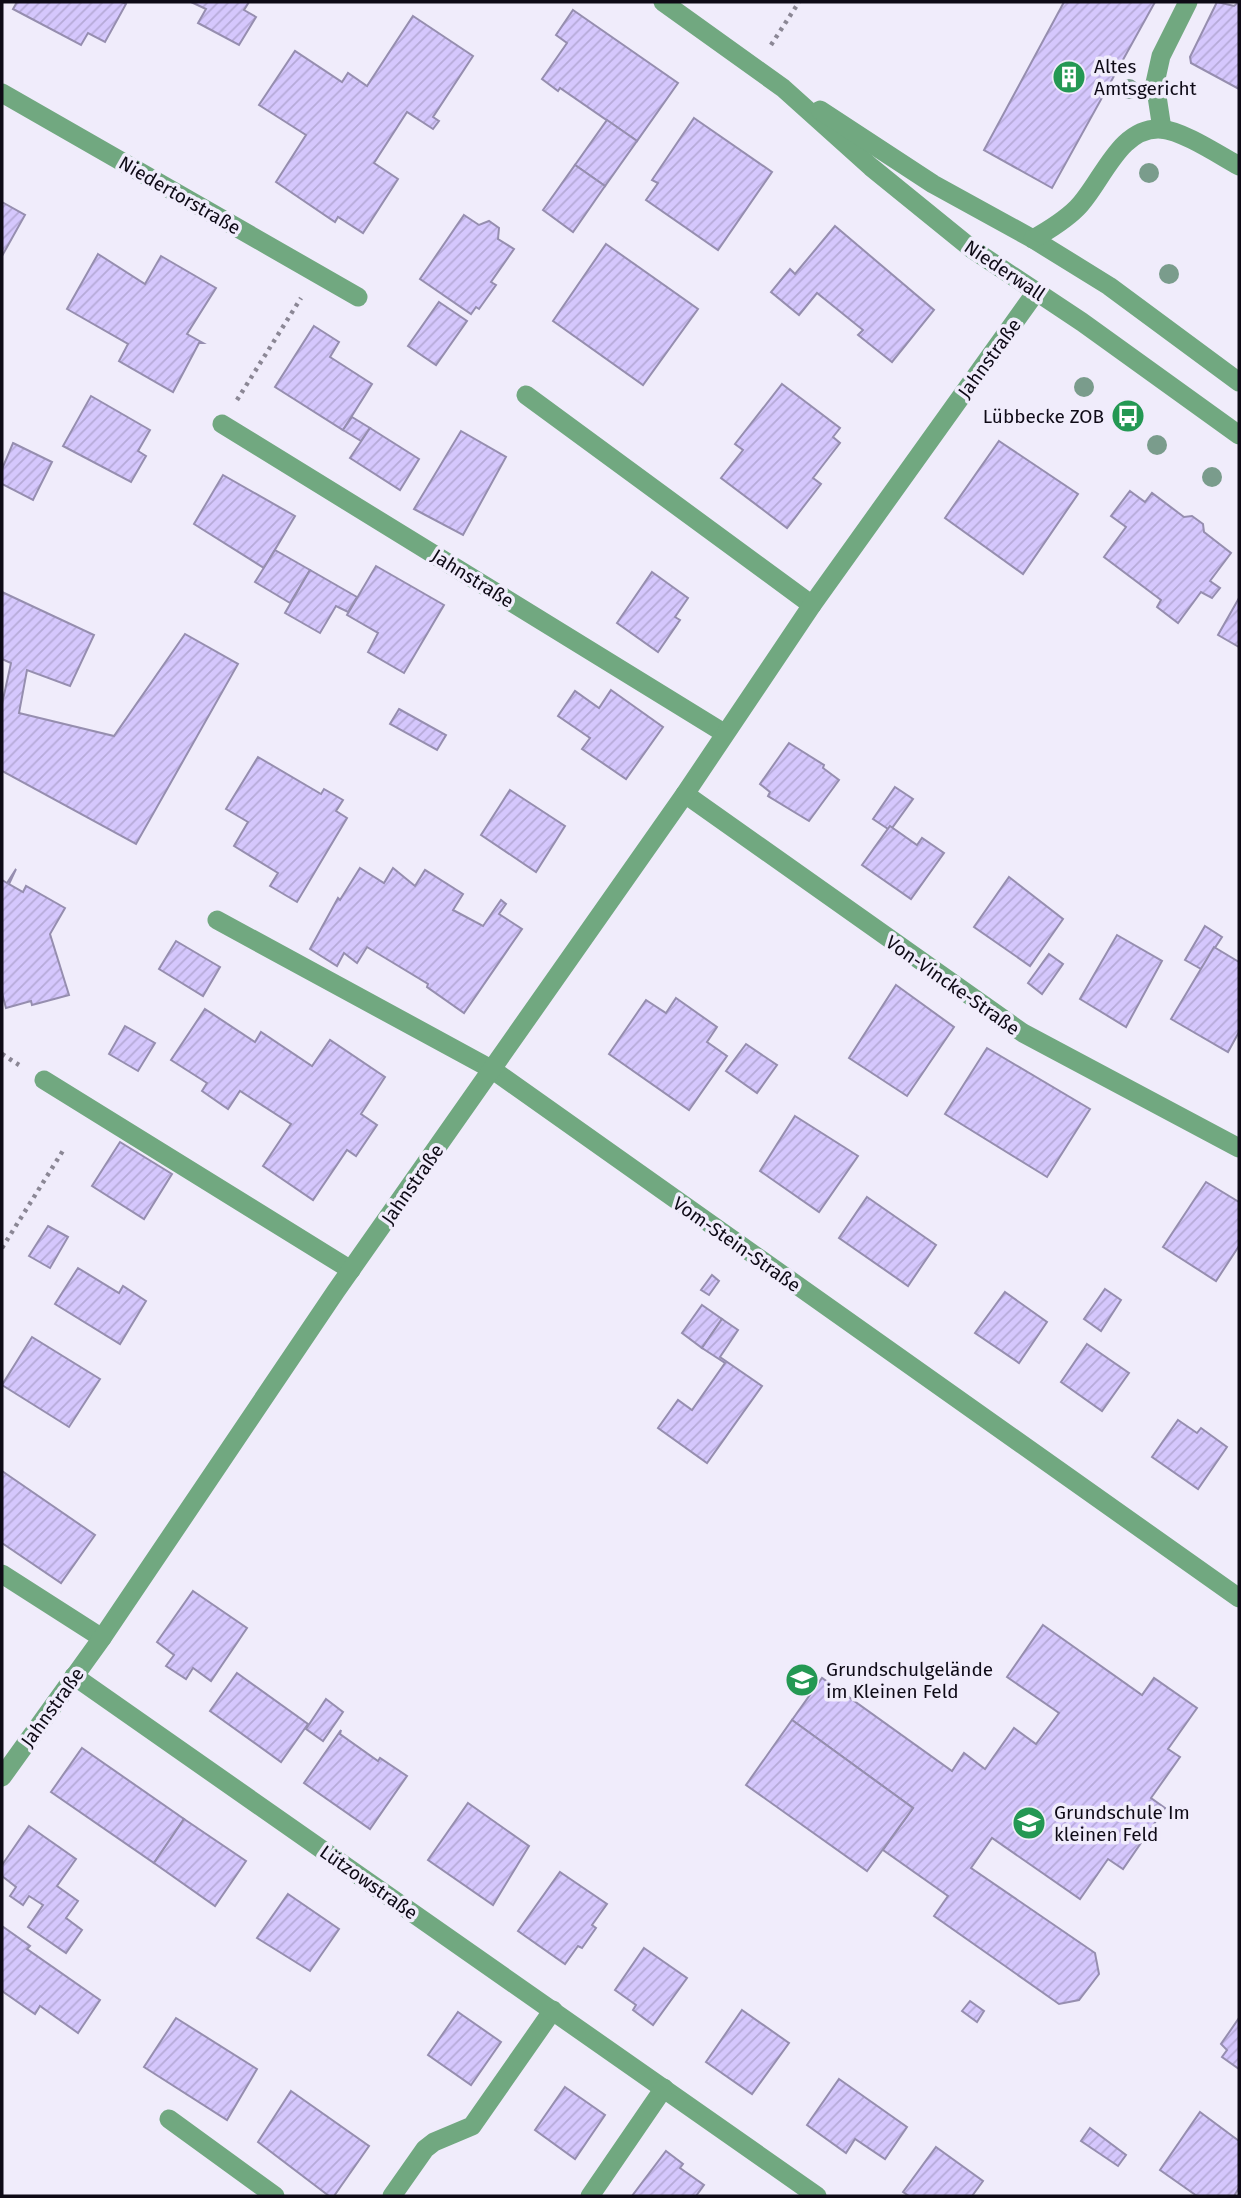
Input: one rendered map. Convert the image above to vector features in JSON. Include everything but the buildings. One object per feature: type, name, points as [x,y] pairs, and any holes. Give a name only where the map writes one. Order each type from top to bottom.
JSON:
[{"type":"street","name":"Niederwall","points":[[663,2],[783,88],[871,167],[972,249],[1239,435]]},
{"type":"street","points":[[1162,129],[1155,83],[1161,56],[1188,2]]},
{"type":"street","name":"Niederwall","points":[[783,88],[864,136],[933,184],[1033,239],[1109,286],[1239,382]]},
{"type":"street","name":"Niedertorstraße","points":[[2,93],[358,297]]},
{"type":"street","points":[[1033,239],[1057,225],[1079,206],[1119,150],[1139,132],[1162,129],[1195,142],[1239,166]]},
{"type":"street","name":"Jahnstraße","points":[[2,1777],[102,1638],[351,1270],[685,794],[812,605],[1036,292]]},
{"type":"street","points":[[526,395],[812,605]]},
{"type":"street","name":"Jahnstraße","points":[[222,424],[724,733]]},
{"type":"street","name":"Von-Vincke-Straße","points":[[685,794],[1023,1033],[1239,1148]]},
{"type":"street","name":"Vom-Stein-Straße","points":[[216,920],[492,1070],[1239,1598]]},
{"type":"street","points":[[44,1080],[351,1270]]},
{"type":"street","points":[[2,1574],[102,1638]]},
{"type":"street","name":"Lützowstraße","points":[[74,1676],[817,2196]]},
{"type":"street","points":[[392,2196],[425,2149],[434,2142],[472,2126],[553,2010]]},
{"type":"street","points":[[590,2196],[664,2088]]},
{"type":"street","points":[[169,2119],[275,2196]]},
{"type":"path","points":[[756,68],[799,2]]},
{"type":"path","points":[[222,424],[317,274]]},
{"type":"path","points":[[2,1248],[64,1149]]},
{"type":"place","name":"Altes Amtsgericht","points":[[1069,77]]},
{"type":"place","name":"Lübbecke ZOB","points":[[1128,416]]},
{"type":"place","name":"Grundschulgelände im Kleinen Feld","points":[[802,1680]]},
{"type":"place","name":"Grundschule Im kleinen Feld","points":[[1029,1823]]}]
